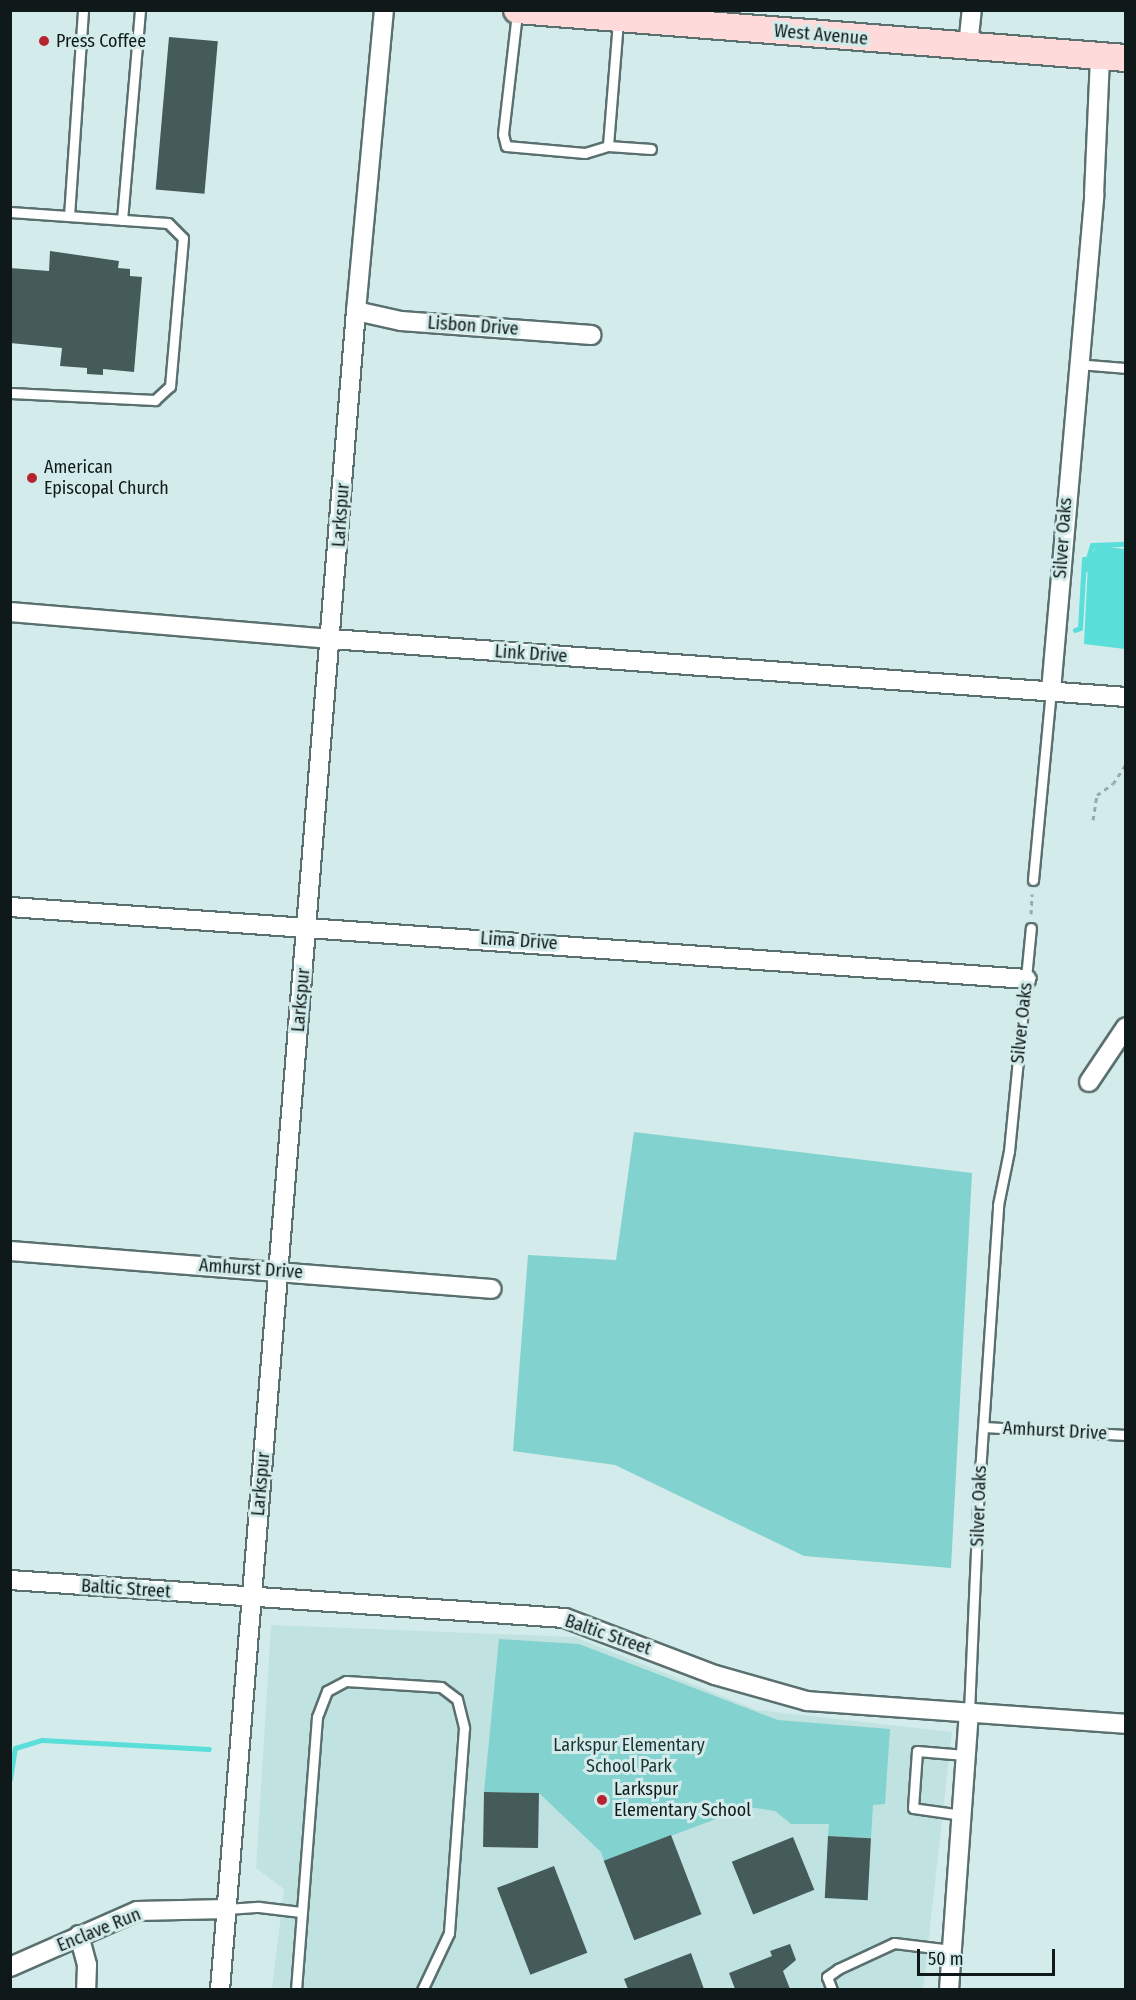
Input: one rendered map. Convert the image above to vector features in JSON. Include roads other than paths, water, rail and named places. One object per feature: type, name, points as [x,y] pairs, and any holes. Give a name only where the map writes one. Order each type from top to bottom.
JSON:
[{"type":"main road","name":"West Avenue","points":[[517,10],[618,18],[721,19],[968,46],[1125,58]]},
{"type":"street","name":"Larkspur","points":[[220,1989],[332,639],[356,311],[384,10]]},
{"type":"street","points":[[968,46],[972,10]]},
{"type":"street","name":"Silver Oaks","points":[[1051,691],[1076,364],[1094,195],[1100,56]]},
{"type":"street","name":"Lisbon Drive","points":[[356,311],[401,321],[591,335]]},
{"type":"street","name":"Link Drive","points":[[10,612],[332,639],[1125,697]]},
{"type":"street","name":"Lima Drive","points":[[10,907],[1026,979]]},
{"type":"street","points":[[1089,1082],[1125,1027]]},
{"type":"street","name":"Amhurst Drive","points":[[10,1251],[280,1270],[492,1289]]},
{"type":"street","name":"Baltic Street","points":[[10,1580],[566,1618],[715,1675],[777,1695],[807,1701],[1125,1724]]},
{"type":"street","name":"Silver Oaks","points":[[949,1989],[969,1712]]},
{"type":"street","name":"Enclave Run","points":[[10,1967],[137,1911],[227,1910]]},
{"type":"street","points":[[79,1935],[87,1965],[86,1989]]},
{"type":"lane","points":[[69,216],[83,10]]},
{"type":"lane","points":[[122,220],[140,10]]},
{"type":"lane","points":[[517,10],[503,135],[506,146],[585,153],[608,146],[651,149]]},
{"type":"lane","points":[[608,146],[618,18]]},
{"type":"lane","points":[[10,212],[168,223],[183,238],[170,386],[155,400],[10,393]]},
{"type":"lane","points":[[1076,364],[1125,368]]},
{"type":"lane","name":"Silver Oaks","points":[[1033,880],[1051,691]]},
{"type":"lane","name":"Silver Oaks","points":[[969,1712],[998,1205],[1010,1151],[1031,928]]},
{"type":"lane","name":"Amhurst Drive","points":[[984,1427],[1125,1435]]},
{"type":"lane","points":[[296,1989],[317,1717],[327,1691],[346,1681],[441,1687],[457,1699],[465,1728],[449,1933],[422,1989]]},
{"type":"lane","points":[[962,1815],[913,1808],[917,1751],[965,1755]]},
{"type":"lane","points":[[227,1910],[259,1907],[301,1912]]},
{"type":"lane","points":[[832,1989],[827,1977],[838,1969],[894,1943],[952,1950]]},
{"type":"waterway","points":[[1075,630],[1080,628],[1084,559],[1085,569],[1092,545],[1126,544]]},
{"type":"waterway","points":[[10,1779],[15,1748],[42,1740],[209,1749]]},
{"type":"place","name":"Press Coffee","points":[[44,41]]},
{"type":"place","name":"American Episcopal Church","points":[[32,478]]},
{"type":"place","name":"Larkspur Elementary School","points":[[602,1800]]},
{"type":"park label","name":"Larkspur Elementary School Park","points":[[629,1756]]}]
